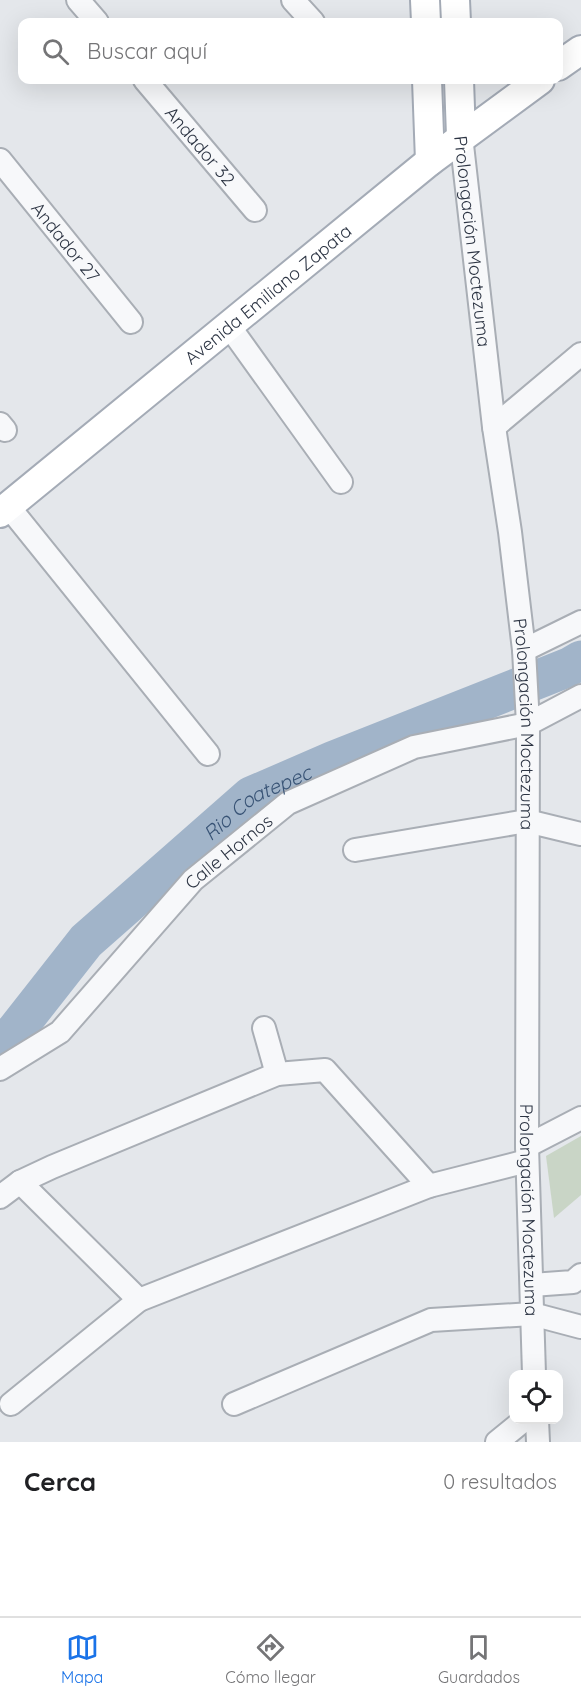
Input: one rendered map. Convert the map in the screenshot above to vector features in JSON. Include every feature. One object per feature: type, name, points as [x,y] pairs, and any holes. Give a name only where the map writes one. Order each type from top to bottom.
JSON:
[{"type":"main road","points":[[425,0],[426,18]]},
{"type":"main road","points":[[455,0],[456,18]]},
{"type":"main road","points":[[563,63],[581,50]]},
{"type":"main road","name":"Prolongación Moctezuma","points":[[428,84],[430,161]]},
{"type":"main road","name":"Prolongación Moctezuma","points":[[459,84],[461,136]]},
{"type":"main road","name":"Avenida Emiliano Zapata","points":[[4,509],[461,136],[534,84]]},
{"type":"street","points":[[78,0],[94,18]]},
{"type":"street","points":[[293,0],[309,18]]},
{"type":"street","name":"Andador 32","points":[[148,84],[255,210]]},
{"type":"street","name":"Prolongación Moctezuma","points":[[461,136],[494,427],[525,656],[528,718],[527,1154],[534,1370]]},
{"type":"street","name":"Andador 27","points":[[0,160],[131,322]]},
{"type":"street","points":[[229,326],[340,482]]},
{"type":"street","points":[[494,427],[581,354]]},
{"type":"street","points":[[4,509],[208,754]]},
{"type":"street","points":[[525,656],[581,622]]},
{"type":"street","name":"Calle Hornos","points":[[0,1069],[60,1032],[192,880],[288,803],[414,747],[528,718],[581,696]]},
{"type":"street","points":[[355,850],[527,821],[581,834]]},
{"type":"street","points":[[264,1028],[277,1074]]},
{"type":"street","points":[[0,1197],[20,1182],[52,1167],[277,1074],[325,1070],[429,1186]]},
{"type":"street","points":[[11,1404],[139,1300],[429,1186],[527,1154],[581,1118]]},
{"type":"street","points":[[20,1182],[139,1300]]},
{"type":"street","points":[[532,1285],[573,1282],[581,1275]]},
{"type":"street","points":[[234,1404],[431,1320],[532,1314],[581,1327]]},
{"type":"street","points":[[497,1442],[518,1424]]},
{"type":"street","points":[[537,1424],[538,1442]]},
{"type":"green space","points":[[581,1136],[581,1195],[554,1218],[546,1156]]},
{"type":"waterway","name":"Rio Coatepec","points":[[0,1040],[13,1034],[86,941],[251,796],[332,761],[569,667],[581,660]]}]
